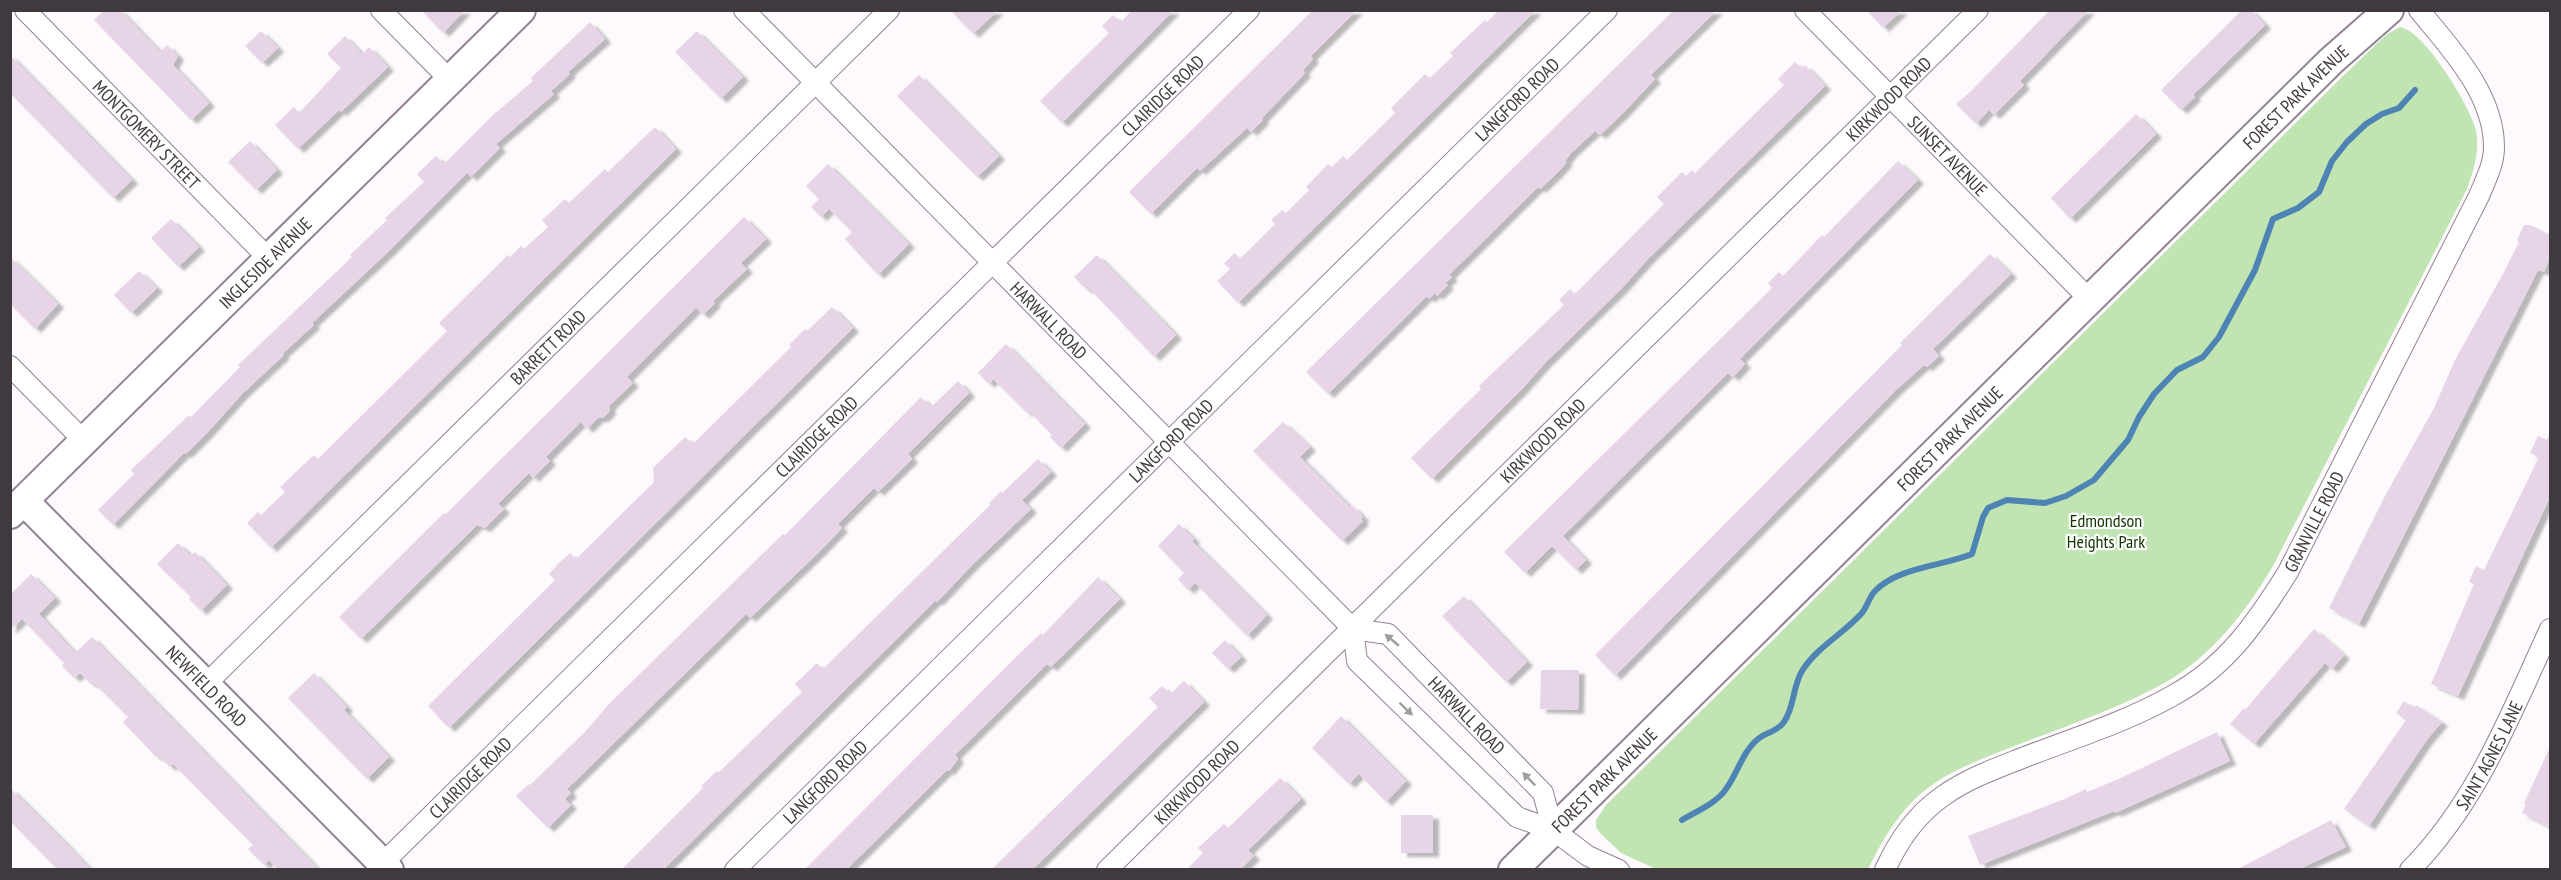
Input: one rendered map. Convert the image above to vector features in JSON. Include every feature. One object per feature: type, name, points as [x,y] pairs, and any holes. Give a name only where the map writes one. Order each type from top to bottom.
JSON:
[{"type":"street","name":"MONTGOMERY STREET","points":[[26,10],[269,259]]},
{"type":"street","points":[[381,10],[450,80]]},
{"type":"street","name":"INGLESIDE AVENUE","points":[[17,507],[520,10]]},
{"type":"street","name":"HARWALL ROAD","points":[[744,10],[1353,629],[1388,634],[1543,793],[1553,830]]},
{"type":"street","name":"BARRETT ROAD","points":[[206,684],[889,10]]},
{"type":"street","name":"CLAIRIDGE ROAD","points":[[386,866],[1249,10]]},
{"type":"street","name":"LANGFORD ROAD","points":[[735,870],[1607,10]]},
{"type":"street","name":"SUNSET AVENUE","points":[[1804,10],[2091,301]]},
{"type":"street","name":"KIRKWOOD ROAD","points":[[1107,870],[1978,10]]},
{"type":"street","name":"FOREST PARK AVENUE","points":[[1513,870],[2331,62],[2389,10]]},
{"type":"street","name":"GRANVILLE ROAD","points":[[1885,870],[1904,835],[1921,814],[1942,796],[1994,769],[2137,714],[2174,696],[2202,676],[2229,654],[2251,629],[2288,572],[2490,171],[2494,149],[2492,128],[2486,107],[2457,56],[2420,10]]},
{"type":"street","points":[[10,366],[84,441]]},
{"type":"street","name":"NEWFIELD ROAD","points":[[17,507],[206,684],[386,866]]},
{"type":"street","name":"HARWALL ROAD","points":[[1353,629],[1357,661],[1517,817],[1553,830],[1588,856],[1620,870]]},
{"type":"street","name":"SAINT AGNES LANE","points":[[2410,870],[2453,821],[2478,782],[2550,629]]},
{"type":"green space","name":"Edmondson Heights Park","points":[[2400,27],[2410,31],[2433,55],[2465,104],[2477,137],[2476,160],[2472,175],[2467,189],[2273,566],[2252,599],[2227,631],[2183,671],[2148,692],[1972,763],[1935,783],[1913,801],[1899,817],[1882,842],[1868,869],[1656,869],[1621,853],[1601,834],[1596,827],[1596,820],[1606,805],[2343,76],[2386,35]]},
{"type":"building","points":[[104,10],[120,10],[160,52],[167,45],[178,56],[173,65],[209,103],[191,120],[94,20]]},
{"type":"building","points":[[421,10],[465,10],[443,33]]},
{"type":"building","points":[[950,10],[998,10],[973,34]]},
{"type":"building","points":[[1132,10],[1174,10],[1062,123],[1040,101],[1109,33],[1102,26],[1113,15],[1121,22]]},
{"type":"building","points":[[1313,10],[1357,10],[1311,56],[1313,59],[1303,70],[1305,73],[1251,132],[1247,128],[1200,171],[1197,168],[1151,214],[1129,192]]},
{"type":"building","points":[[1499,10],[1536,10],[1238,303],[1217,281],[1230,269],[1224,263],[1235,253],[1240,259],[1275,224],[1271,220],[1282,210],[1286,213],[1309,190],[1306,187],[1328,164],[1332,167],[1343,156],[1347,160],[1395,113],[1391,108],[1425,74],[1430,78],[1453,56],[1450,53]]},
{"type":"building","points":[[1674,10],[1717,10],[1651,75],[1655,79],[1623,113],[1600,135],[1595,131],[1571,153],[1565,161],[1567,162],[1555,175],[1540,189],[1538,187],[1449,275],[1452,277],[1445,283],[1448,285],[1437,296],[1435,293],[1429,299],[1427,296],[1328,394],[1306,372]]},
{"type":"building","points":[[1866,10],[1902,10],[1883,28]]},
{"type":"building","points":[[2050,10],[2089,10],[2020,81],[2024,85],[1994,115],[1989,110],[1976,124],[1956,104]]},
{"type":"building","points":[[2242,10],[2251,10],[2265,25],[2193,95],[2195,97],[2181,110],[2161,90]]},
{"type":"building","points":[[590,22],[605,39],[568,72],[570,74],[551,91],[554,94],[496,144],[500,148],[471,177],[467,173],[388,252],[312,323],[314,325],[282,354],[284,355],[242,394],[207,433],[113,525],[98,510],[134,474],[131,470],[189,415],[191,417],[240,367],[238,365],[352,257],[350,255],[387,220],[385,218],[424,182],[417,174],[436,156],[444,164],[493,115],[533,81],[531,78]]},
{"type":"building","points":[[261,31],[278,48],[262,63],[245,46]]},
{"type":"building","points":[[697,31],[743,77],[721,99],[675,52]]},
{"type":"building","points":[[345,36],[362,54],[369,47],[388,67],[298,149],[275,125],[294,107],[299,113],[341,68],[327,54]]},
{"type":"building","points":[[10,55],[132,180],[113,198],[10,93]]},
{"type":"building","points":[[1795,62],[1802,68],[1805,65],[1825,86],[1647,260],[1432,479],[1411,458],[1481,389],[1479,386],[1564,305],[1559,300],[1570,289],[1575,294],[1664,204],[1657,197],[1682,172],[1686,176],[1692,170],[1695,173],[1784,85],[1778,79]]},
{"type":"building","points":[[919,75],[999,156],[977,177],[897,96]]},
{"type":"building","points":[[2136,114],[2156,134],[2070,219],[2051,198]]},
{"type":"building","points":[[655,127],[676,149],[271,548],[247,523],[258,512],[261,515],[285,492],[280,487],[314,455],[318,459],[447,331],[439,323],[508,255],[510,257],[521,246],[524,249],[548,227],[542,220],[565,199],[569,203],[605,169],[608,172]]},
{"type":"building","points":[[250,141],[277,170],[256,190],[228,162]]},
{"type":"building","points":[[1898,161],[1918,180],[1740,359],[1745,364],[1733,377],[1728,373],[1563,536],[1586,560],[1576,570],[1552,546],[1525,573],[1504,552],[1772,288],[1768,283],[1779,272],[1783,276]]},
{"type":"building","points":[[828,164],[909,244],[878,275],[845,239],[852,232],[829,209],[821,217],[811,207],[819,199],[806,186]]},
{"type":"building","points":[[744,217],[766,239],[741,263],[747,269],[713,301],[715,303],[703,315],[696,308],[627,377],[633,383],[609,406],[610,411],[603,418],[598,418],[587,429],[581,422],[546,457],[550,461],[533,478],[529,473],[498,504],[504,509],[485,528],[477,525],[361,639],[339,617],[444,513],[446,514]]},
{"type":"building","points":[[171,219],[199,247],[178,267],[151,238]]},
{"type":"building","points":[[2524,225],[2530,225],[2550,235],[2550,258],[2544,272],[2538,270],[2359,624],[2329,608],[2385,496],[2434,408],[2455,360],[2504,272],[2519,242],[2517,240]]},
{"type":"building","points":[[1990,254],[2011,274],[1933,349],[1939,356],[1927,367],[1924,365],[1896,390],[1615,676],[1595,655]]},
{"type":"building","points":[[1097,255],[1176,335],[1154,357],[1089,288],[1087,290],[1074,277]]},
{"type":"building","points":[[10,257],[58,304],[35,329],[10,304]]},
{"type":"building","points":[[139,271],[157,288],[131,313],[114,295]]},
{"type":"building","points":[[832,307],[853,328],[449,728],[428,706],[555,580],[549,574],[559,563],[570,553],[576,559],[654,482],[653,468],[685,437],[693,444],[791,347],[789,345],[805,329],[807,331]]},
{"type":"building","points":[[1006,344],[1085,424],[1061,448],[1029,411],[1027,413],[993,379],[989,384],[978,373]]},
{"type":"building","points":[[958,381],[969,393],[908,454],[912,459],[878,492],[874,488],[838,524],[842,528],[820,551],[750,618],[746,614],[567,789],[571,793],[565,799],[571,805],[548,828],[516,796],[586,731],[608,705],[783,534],[785,535],[921,397],[931,407]]},
{"type":"building","points":[[1283,422],[1310,447],[1300,457],[1363,517],[1361,519],[1363,521],[1342,541],[1253,451]]},
{"type":"building","points":[[2550,433],[2550,497],[2458,696],[2431,684],[2474,584],[2469,582],[2476,566],[2484,570],[2539,457],[2530,453],[2538,436],[2547,440]]},
{"type":"building","points":[[1038,459],[1051,472],[1022,500],[1031,509],[937,602],[936,600],[663,870],[621,870],[703,788],[701,786],[717,771],[719,772],[802,692],[795,684],[817,663],[823,669],[991,504],[989,503],[1001,491],[1002,493]]},
{"type":"building","points":[[1179,524],[1194,539],[1192,541],[1267,615],[1247,636],[1195,583],[1188,590],[1178,579],[1184,573],[1158,546]]},
{"type":"building","points":[[178,543],[191,556],[195,552],[227,585],[201,611],[189,599],[191,597],[157,564]]},
{"type":"building","points":[[31,574],[55,598],[39,614],[75,653],[92,637],[319,870],[278,870],[269,860],[264,865],[248,849],[253,845],[173,764],[170,767],[158,755],[156,757],[123,722],[128,717],[93,682],[91,684],[80,673],[74,678],[62,666],[64,663],[22,619],[10,630],[10,595]]},
{"type":"building","points":[[1098,577],[1120,599],[1051,667],[1047,664],[955,755],[958,759],[949,771],[947,770],[846,870],[804,870],[1017,656],[1041,633],[1043,635]]},
{"type":"building","points":[[1464,596],[1527,662],[1506,682],[1442,616]]},
{"type":"building","points":[[2314,629],[2344,655],[2332,669],[2325,663],[2254,744],[2230,724],[2244,708],[2245,710]]},
{"type":"building","points":[[1225,640],[1241,657],[1228,669],[1212,653]]},
{"type":"building","points":[[1541,670],[1579,670],[1578,710],[1540,709]]},
{"type":"building","points":[[314,673],[347,707],[344,710],[389,757],[367,779],[288,698]]},
{"type":"building","points":[[1184,681],[1204,702],[1032,870],[991,870],[1158,707],[1149,698],[1162,686],[1170,694]]},
{"type":"building","points":[[2404,701],[2414,708],[2416,705],[2442,722],[2426,741],[2369,826],[2344,809],[2406,720],[2396,713]]},
{"type":"building","points":[[1341,716],[1406,781],[1386,802],[1359,774],[1349,784],[1312,748]]},
{"type":"building","points":[[2217,732],[2230,761],[2115,813],[2114,811],[1980,865],[1968,836],[2086,789],[2087,792],[2121,778]]},
{"type":"building","points":[[2550,747],[2550,827],[2522,813],[2526,804],[2524,803]]},
{"type":"building","points":[[1280,778],[1301,799],[1248,850],[1254,856],[1240,870],[1186,870],[1203,853],[1198,848],[1224,824],[1228,828]]},
{"type":"building","points":[[10,788],[91,870],[58,870],[10,821]]},
{"type":"building","points":[[1401,815],[1433,815],[1433,853],[1401,853]]},
{"type":"building","points":[[2331,820],[2346,847],[2297,870],[2236,870]]},
{"type":"waterway","points":[[1682,820],[1712,803],[1722,794],[1753,744],[1784,722],[1788,716],[1799,677],[1808,662],[1861,614],[1873,593],[1885,583],[1908,572],[1972,554],[1988,508],[2007,500],[2045,503],[2066,496],[2094,480],[2128,440],[2154,394],[2177,370],[2203,357],[2219,337],[2255,270],[2273,219],[2298,208],[2319,192],[2332,161],[2347,142],[2366,124],[2382,114],[2399,108],[2415,90]]}]
